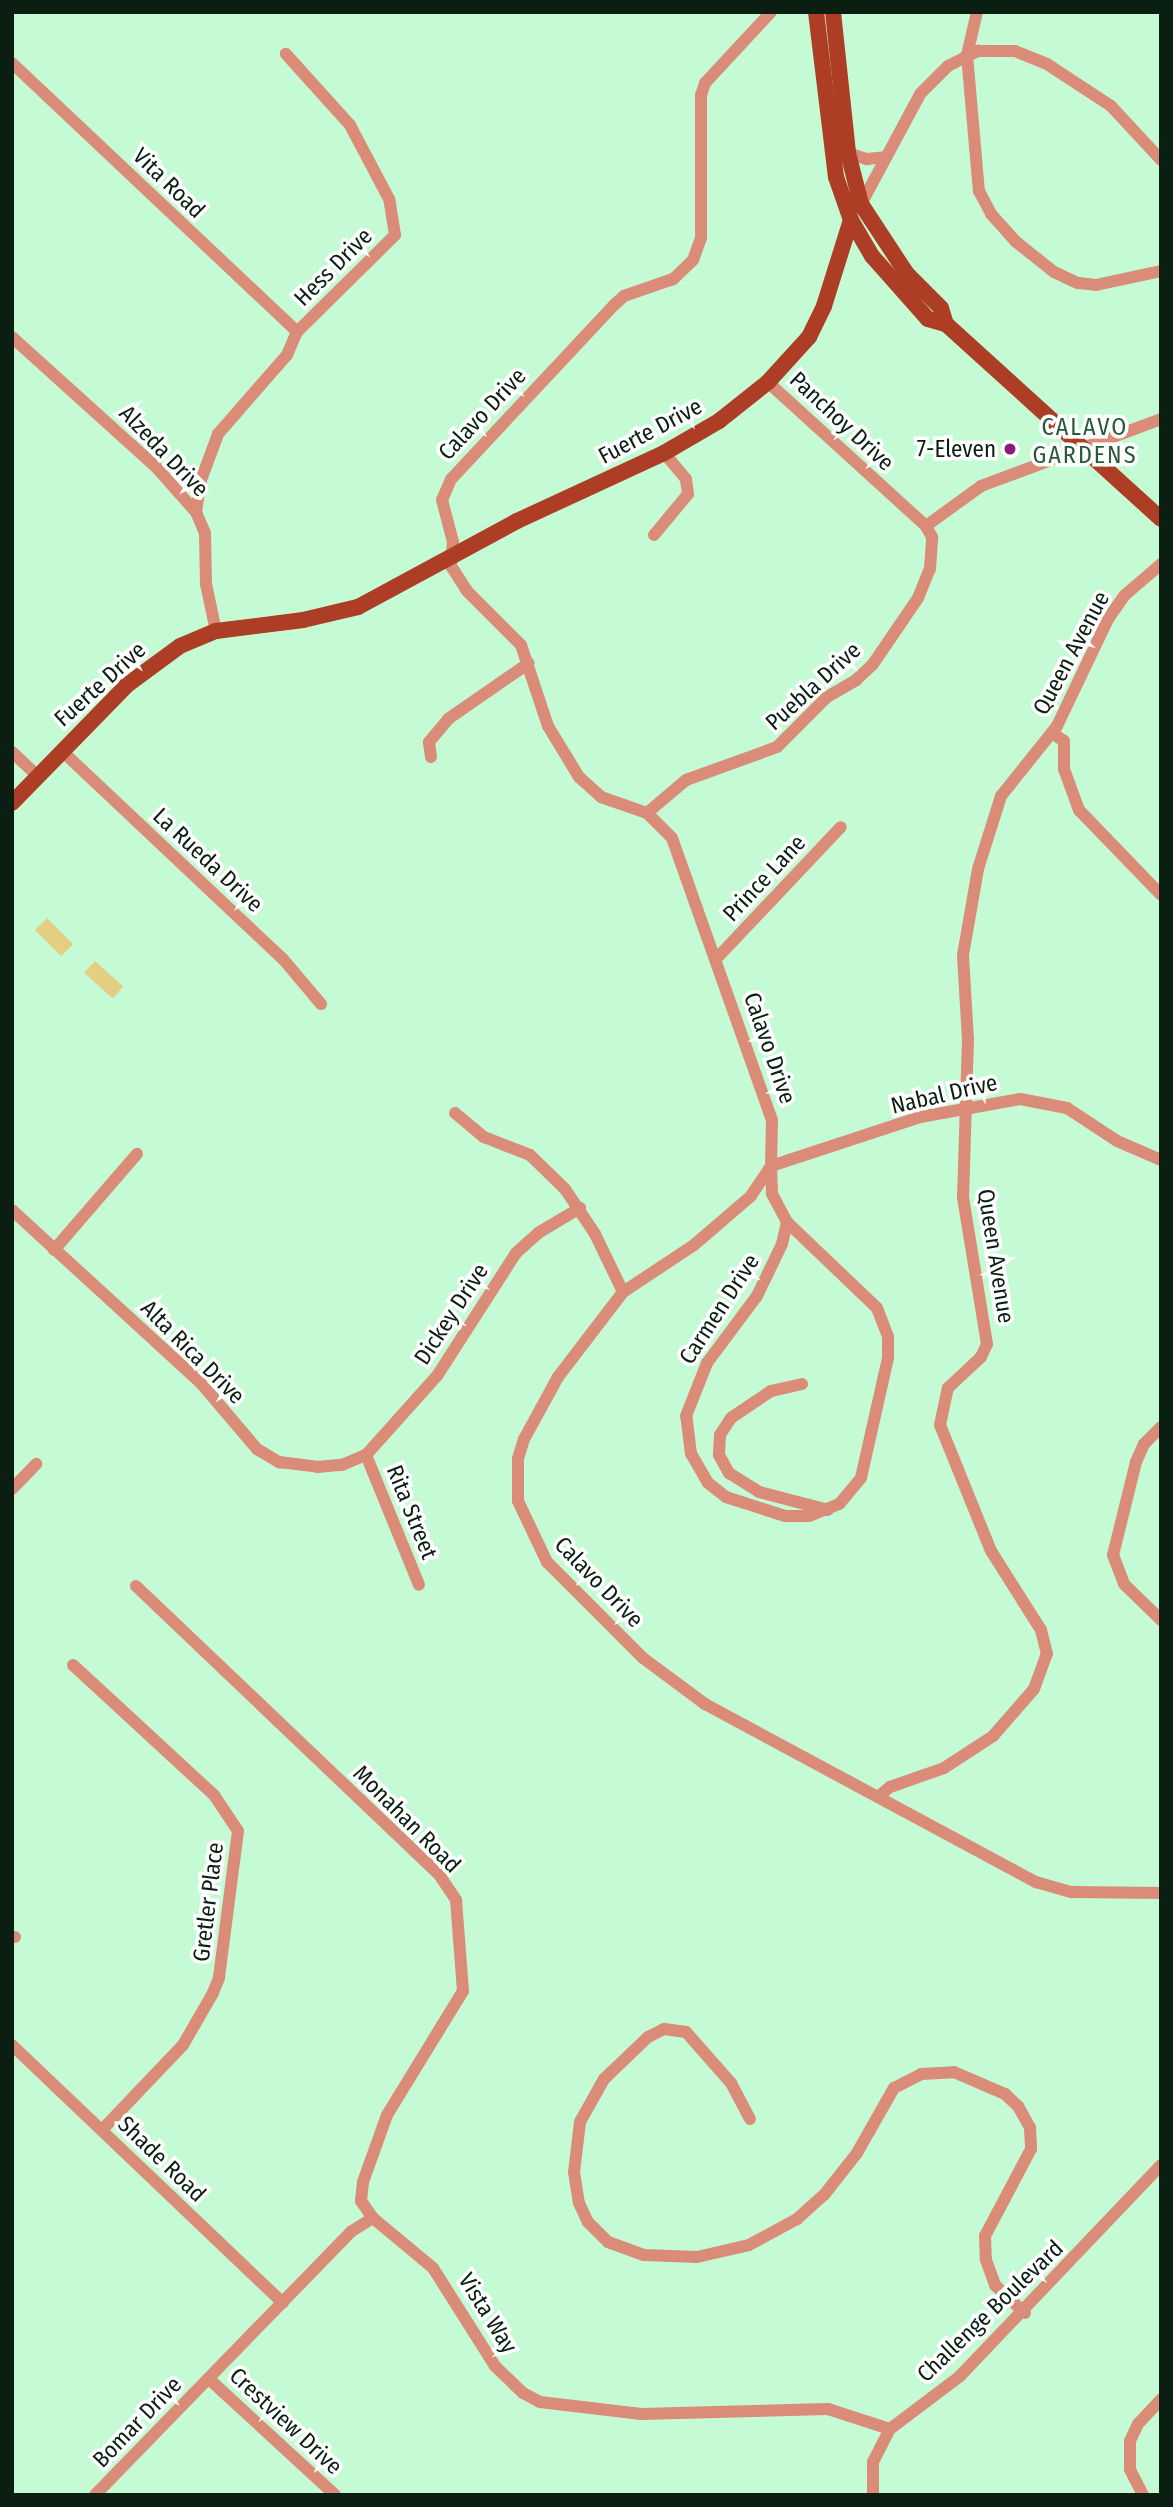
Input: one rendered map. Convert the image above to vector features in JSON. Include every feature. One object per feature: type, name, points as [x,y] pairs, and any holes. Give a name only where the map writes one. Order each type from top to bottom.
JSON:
[{"type":"main road","points":[[816,12],[829,144],[852,220],[872,256],[928,319],[946,324],[1087,449],[1161,519]]},
{"type":"main road","points":[[833,12],[848,153],[861,204],[907,274],[941,308],[946,324]]},
{"type":"main road","name":"Fuerte Drive","points":[[12,803],[61,750],[151,666],[216,631],[347,611],[452,555],[664,453],[719,421],[768,382],[814,328],[852,220]]},
{"type":"main road","points":[[839,257],[872,256]]},
{"type":"street","name":"Calavo Drive","points":[[771,12],[705,83],[701,95],[701,239],[693,260],[673,279],[624,296],[614,305],[451,479],[442,512],[453,542],[451,566],[467,591],[512,632],[529,663],[548,726],[579,777],[601,797],[647,814],[672,838],[718,958],[768,1099],[772,1120],[771,1166],[734,1214],[623,1292],[558,1377],[524,1439],[518,1459],[518,1501],[535,1545],[565,1581],[664,1676],[705,1704],[1035,1882],[1072,1892],[1161,1893]]},
{"type":"street","points":[[977,12],[967,55],[979,191],[991,214],[1014,241],[1054,272],[1086,285],[1161,271]]},
{"type":"street","name":"Fuerte Drive","points":[[852,220],[928,83],[967,55],[1003,49],[1047,64],[1111,106],[1161,160]]},
{"type":"street","name":"Hess Drive","points":[[196,512],[201,480],[218,433],[287,355],[297,332],[395,235],[395,222],[389,199],[350,125],[286,54]]},
{"type":"street","name":"Vita Road","points":[[12,62],[297,332]]},
{"type":"street","points":[[848,153],[867,159],[885,157]]},
{"type":"street","name":"Alzeda Drive","points":[[12,337],[156,467],[196,512],[205,533],[206,584],[216,631]]},
{"type":"street","name":"Panchoy Drive","points":[[768,382],[926,526]]},
{"type":"street","points":[[926,526],[981,486],[1087,449],[1161,419]]},
{"type":"street","points":[[654,534],[688,494],[686,479],[664,453]]},
{"type":"street","name":"Puebla Drive","points":[[647,814],[686,780],[777,747],[827,697],[873,664],[918,598],[930,569],[932,537],[926,526]]},
{"type":"street","name":"Queen Avenue","points":[[878,1797],[890,1787],[944,1768],[993,1736],[1034,1689],[1047,1654],[1041,1630],[991,1551],[940,1425],[948,1388],[981,1357],[987,1343],[964,1198],[964,1106],[968,1040],[963,955],[978,869],[1001,796],[1052,733],[1108,619],[1125,595],[1161,564]]},
{"type":"street","points":[[431,757],[429,742],[448,719],[529,663]]},
{"type":"street","points":[[1052,733],[1064,741],[1064,769],[1079,810],[1161,895]]},
{"type":"street","name":"La Rueda Drive","points":[[61,750],[282,959],[321,1004]]},
{"type":"street","points":[[12,752],[38,776]]},
{"type":"street","name":"Prince Lane","points":[[718,958],[841,827]]},
{"type":"street","name":"Nabal Drive","points":[[771,1166],[964,1106],[1020,1099],[1067,1108],[1116,1140],[1161,1160]]},
{"type":"street","points":[[455,1113],[484,1137],[530,1155],[580,1208],[623,1292]]},
{"type":"street","points":[[54,1250],[137,1154]]},
{"type":"street","points":[[771,1166],[772,1194],[787,1222],[877,1308],[888,1338],[888,1357],[866,1466],[852,1492],[828,1510],[759,1492],[729,1473],[719,1455],[720,1435],[731,1418],[771,1391],[802,1384]]},
{"type":"street","name":"Dickey Drive","points":[[366,1455],[438,1376],[516,1253],[538,1233],[580,1208]]},
{"type":"street","name":"Alta Rica Drive","points":[[12,1210],[200,1382],[264,1454],[279,1462],[317,1467],[342,1465],[366,1455]]},
{"type":"street","name":"Carmen Drive","points":[[787,1222],[768,1278],[694,1387],[686,1416],[691,1454],[708,1483],[726,1497],[785,1516],[828,1510]]},
{"type":"street","points":[[1161,1427],[1144,1444],[1136,1462],[1113,1555],[1124,1584],[1161,1620]]},
{"type":"street","name":"Rita Street","points":[[366,1455],[419,1585]]},
{"type":"street","points":[[12,1489],[36,1464]]},
{"type":"street","name":"Monahan Road","points":[[136,1586],[440,1875],[456,1900],[463,1991],[387,2115],[363,2182],[361,2201],[373,2218]]},
{"type":"street","name":"Gretler Place","points":[[73,1665],[214,1795],[238,1831],[219,1978],[213,1993],[183,2045],[102,2130]]},
{"type":"street","points":[[750,2119],[731,2083],[686,2032],[664,2029],[648,2037],[604,2079],[580,2122],[574,2172],[579,2203],[588,2222],[608,2242],[644,2255],[697,2257],[749,2245],[789,2224],[824,2195],[857,2152],[894,2088],[921,2074],[954,2071],[1005,2094],[1018,2106],[1030,2128],[1031,2149],[985,2236],[986,2260],[995,2285],[1025,2313]]},
{"type":"street","name":"Shade Road","points":[[12,2045],[283,2303]]},
{"type":"street","name":"Challenge Boulevard","points":[[873,2495],[873,2462],[890,2429],[960,2376],[1025,2313],[1161,2165]]},
{"type":"street","points":[[209,2379],[352,2231],[373,2218]]},
{"type":"street","name":"Vista Way","points":[[373,2218],[433,2268],[495,2366],[523,2393],[540,2402],[640,2414],[828,2409],[890,2429]]},
{"type":"street","name":"Bomar Drive","points":[[95,2495],[209,2379]]},
{"type":"street","name":"Crestview Drive","points":[[209,2379],[335,2495]]},
{"type":"street","points":[[1143,2495],[1132,2478],[1128,2451],[1138,2424],[1161,2399]]},
{"type":"shaded area","points":[[47,918],[73,944],[61,956],[35,930]]},
{"type":"shaded area","points":[[95,961],[123,986],[113,998],[84,973]]},
{"type":"place","name":"7-Eleven","points":[[1010,449]]},
{"type":"district","name":"CALAVO GARDENS","points":[[1085,442]]}]
